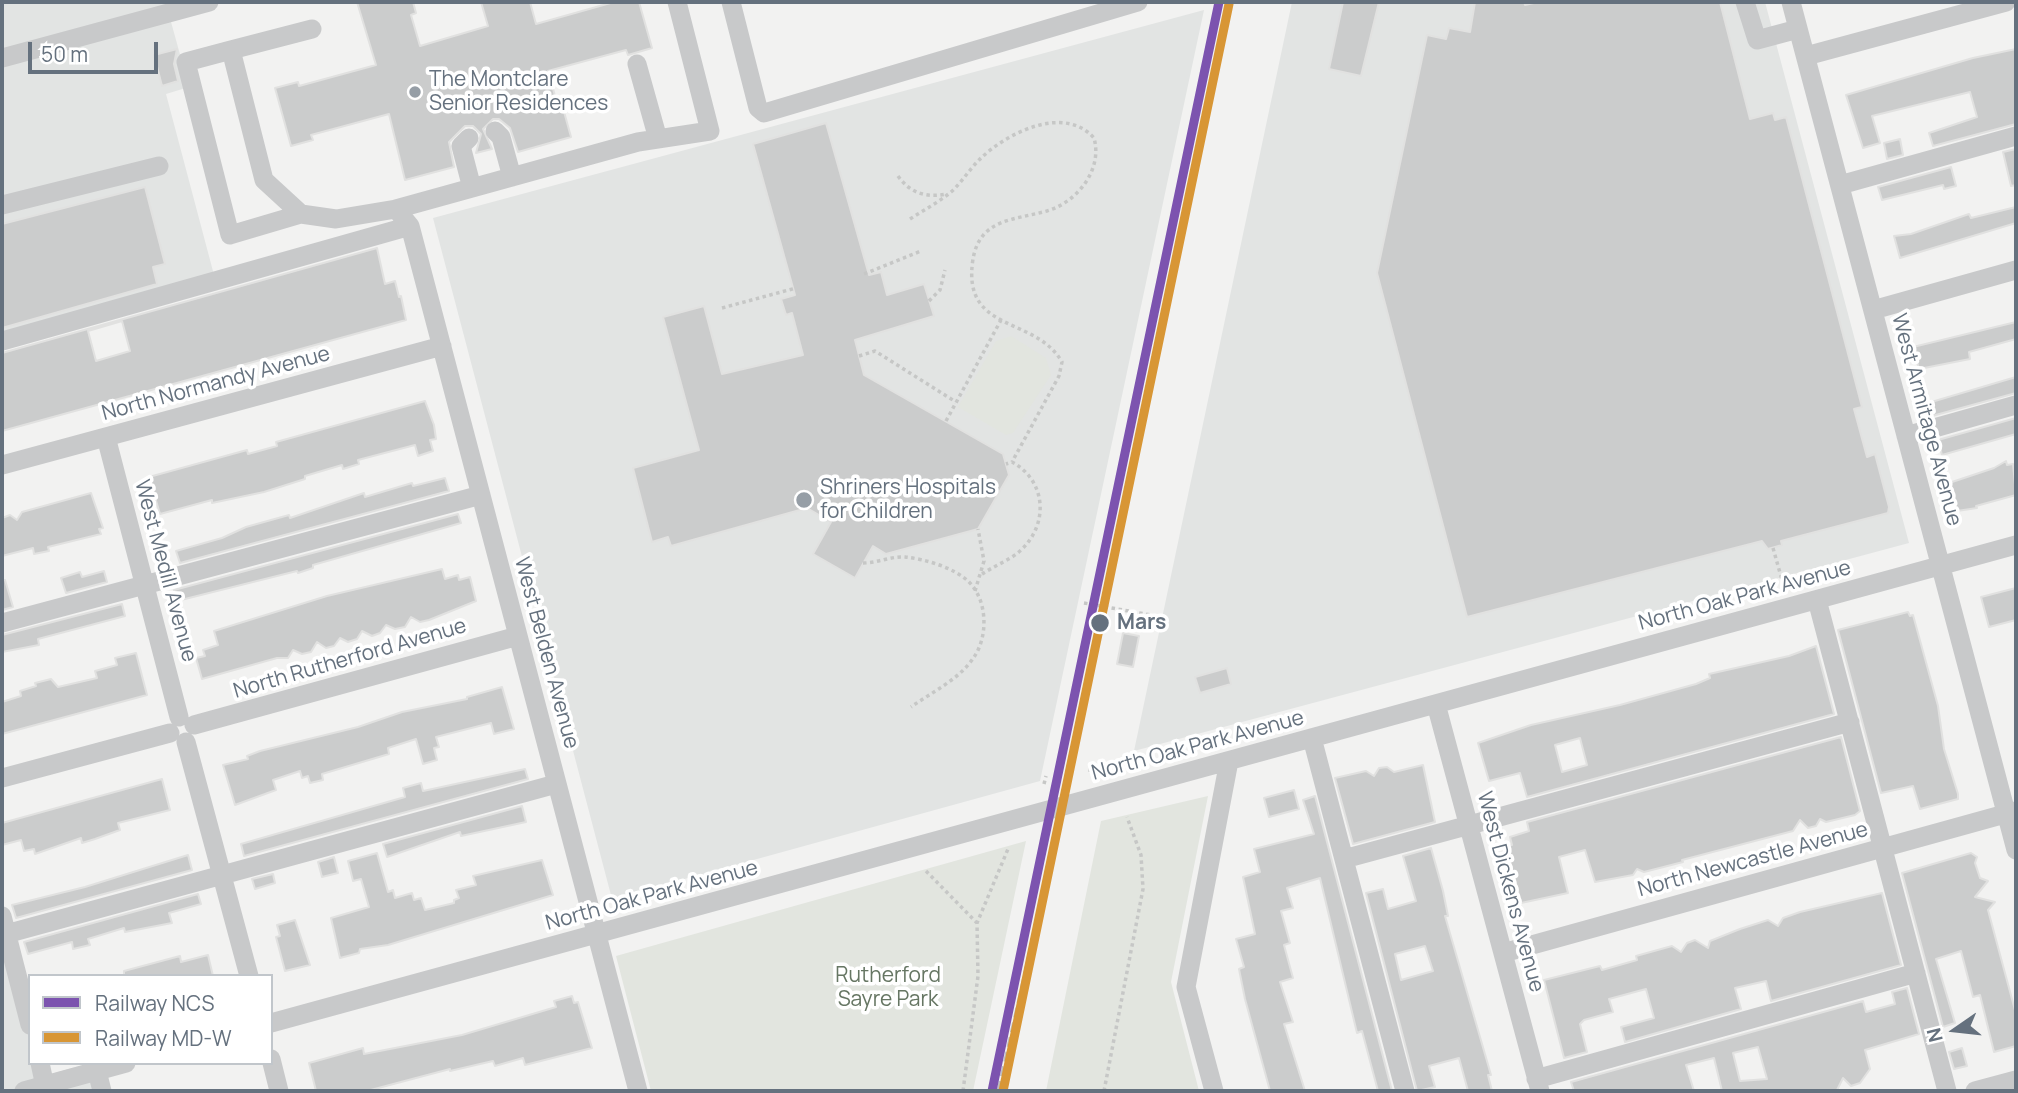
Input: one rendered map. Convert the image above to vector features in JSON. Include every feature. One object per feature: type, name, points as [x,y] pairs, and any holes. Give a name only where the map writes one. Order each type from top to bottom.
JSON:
[{"type":"street","points":[[2,58],[209,2]]},
{"type":"street","points":[[312,29],[186,62],[230,235],[301,214],[337,219],[396,209],[658,139],[710,131],[677,2]]},
{"type":"street","points":[[731,2],[758,108],[764,113],[1138,2]]},
{"type":"street","points":[[1745,2],[1757,40],[1798,29]]},
{"type":"street","name":"West Armitage Avenue","points":[[1791,2],[1941,566],[2011,812],[2016,850]]},
{"type":"street","points":[[1806,56],[2006,2]]},
{"type":"street","points":[[231,50],[264,180],[301,214]]},
{"type":"street","points":[[637,64],[658,139]]},
{"type":"street","points":[[495,131],[501,137],[512,177]]},
{"type":"street","points":[[1840,185],[2016,136]]},
{"type":"street","points":[[469,138],[461,146],[472,188]]},
{"type":"street","points":[[2,205],[159,166]]},
{"type":"street","points":[[2,341],[410,226],[396,209]]},
{"type":"street","name":"West Belden Avenue","points":[[410,226],[638,1091]]},
{"type":"street","points":[[1873,310],[2016,270]]},
{"type":"street","name":"North Normandy Avenue","points":[[2,465],[442,346]]},
{"type":"street","points":[[1906,436],[2016,405]]},
{"type":"street","name":"West Medill Avenue","points":[[106,437],[248,974]]},
{"type":"street","points":[[2,623],[481,495]]},
{"type":"street","name":"North Oak Park Avenue","points":[[273,1022],[2016,545]]},
{"type":"street","points":[[1817,600],[1947,1091]]},
{"type":"street","name":"North Rutherford Avenue","points":[[2,778],[517,636]]},
{"type":"street","name":"West Dickens Avenue","points":[[1436,704],[1538,1085]]},
{"type":"street","points":[[1344,859],[1850,722]]},
{"type":"street","points":[[1312,738],[1405,1091]]},
{"type":"street","points":[[1214,1091],[1186,986],[1229,761]]},
{"type":"street","points":[[28,1018],[3,928],[222,875],[556,784]]},
{"type":"street","name":"North Newcastle Avenue","points":[[1503,953],[2011,812]]},
{"type":"street","points":[[1538,1085],[1916,973]]},
{"type":"street","points":[[40,1065],[46,1088]]},
{"type":"street","points":[[24,1091],[46,1088],[119,1065]]},
{"type":"street","points":[[272,1065],[279,1091]]},
{"type":"street","points":[[97,1071],[102,1091]]},
{"type":"street","points":[[1975,1091],[2016,1080]]},
{"type":"path","points":[[910,219],[948,194],[979,160],[998,145],[1036,125],[1066,123],[1089,132],[1094,138],[1094,167],[1081,189],[1057,206],[1009,218],[988,229],[974,252],[971,286],[978,304],[1050,348],[1063,368],[1012,462],[1006,464]]},
{"type":"path","points":[[898,176],[911,190],[923,195],[948,194]]},
{"type":"path","points":[[864,274],[920,251]]},
{"type":"path","points":[[929,301],[940,290],[946,270]]},
{"type":"path","points":[[722,308],[796,288]]},
{"type":"path","points":[[946,421],[1001,320]]},
{"type":"path","points":[[859,356],[875,352],[956,402]]},
{"type":"path","points":[[982,574],[1022,549],[1038,528],[1039,494],[1029,475],[1012,462]]},
{"type":"path","points":[[975,591],[982,574],[983,547],[978,529]]},
{"type":"path","points":[[1773,548],[1782,580]]},
{"type":"path","points":[[863,563],[882,563],[905,557],[929,563],[964,578],[975,591],[985,625],[979,649],[957,675],[911,707]]},
{"type":"path","points":[[1084,603],[1151,615]]},
{"type":"path","points":[[1090,772],[1091,764]]},
{"type":"path","points":[[1044,784],[1046,776]]},
{"type":"path","points":[[1104,1091],[1143,889],[1141,855],[1127,817]]},
{"type":"path","points":[[963,1091],[978,976],[976,923],[1008,849]]},
{"type":"path","points":[[926,871],[976,923]]},
{"type":"shaded area","points":[[2,2],[197,2],[168,11],[189,87],[166,94],[214,275],[2,337]]},
{"type":"shaded area","points":[[1292,2],[1765,2],[1909,543],[1134,751]]},
{"type":"shaded area","name":"Shriners Hospitals for Children","points":[[1204,10],[1040,781],[612,899],[433,218]]},
{"type":"shaded area","points":[[2,902],[28,1002],[28,1065],[44,1065],[47,1075],[91,1065],[104,1091],[2,1091]]},
{"type":"green space","points":[[1011,336],[1046,358],[1051,375],[1013,433],[1006,435],[958,407],[996,341]]},
{"type":"green space","points":[[1208,796],[1171,982],[1199,1091],[1046,1091],[1101,821]]},
{"type":"green space","name":"Rutherford Sayre Park","points":[[1026,841],[973,1091],[651,1091],[616,956]]},
{"type":"building","name":"The Montclare Senior Residences","points":[[357,2],[413,2],[416,13],[411,15],[420,46],[488,26],[481,2],[530,2],[536,24],[614,2],[639,2],[652,48],[628,55],[626,50],[548,71],[559,110],[563,108],[571,137],[518,152],[510,128],[499,119],[493,119],[483,129],[492,149],[476,153],[481,134],[473,126],[465,126],[449,142],[454,167],[405,180],[389,114],[311,135],[313,140],[291,146],[275,88],[298,82],[299,86],[376,65]]},
{"type":"building","points":[[1343,2],[1379,2],[1361,76],[1329,69]]},
{"type":"building","points":[[1475,2],[1524,2],[1525,5],[1538,2],[1720,2],[1750,119],[1773,113],[1775,120],[1786,117],[1862,407],[1854,409],[1867,457],[1875,454],[1889,507],[1888,513],[1781,541],[1782,545],[1768,549],[1762,541],[1467,617],[1377,273],[1427,35],[1446,39],[1449,28],[1470,32]]},
{"type":"building","points":[[177,49],[174,64],[178,81],[162,86],[154,55]]},
{"type":"building","points":[[2016,49],[2016,124],[1933,146],[1929,133],[1977,117],[1970,92],[1872,116],[1880,143],[1863,148],[1846,95],[1973,58]]},
{"type":"building","points":[[826,123],[869,275],[881,272],[887,295],[924,284],[934,316],[855,340],[864,375],[1003,454],[1009,475],[978,529],[886,554],[873,546],[855,578],[813,554],[831,522],[807,508],[671,546],[668,537],[652,542],[633,468],[699,450],[663,317],[704,306],[722,374],[803,355],[792,313],[786,315],[781,299],[795,295],[753,144]]},
{"type":"building","points":[[1900,139],[1903,155],[1887,159],[1884,143]]},
{"type":"building","points":[[2016,149],[2016,185],[2011,186],[2003,152]]},
{"type":"building","points":[[1951,167],[1956,186],[1944,189],[1943,185],[1882,200],[1878,187]]},
{"type":"building","points":[[145,187],[165,264],[153,267],[157,284],[2,328],[2,224]]},
{"type":"building","points":[[2016,207],[2016,223],[1900,258],[1894,236],[1911,234],[1969,214],[1971,218]]},
{"type":"building","points":[[377,248],[385,284],[395,281],[406,320],[2,431],[2,353]],"holes":[[[122,321],[130,351],[96,361],[88,331]]]},
{"type":"building","points":[[2016,322],[2016,339],[1969,352],[1970,359],[1919,369],[1913,347]]},
{"type":"building","points":[[2016,377],[2016,393],[1932,416],[1928,403]]},
{"type":"building","points":[[425,401],[434,425],[436,439],[430,440],[433,451],[418,456],[415,445],[358,460],[359,464],[343,469],[342,465],[305,476],[305,479],[264,492],[212,503],[212,500],[160,514],[149,477],[247,450],[248,454],[277,446],[276,442]]},
{"type":"building","points":[[2016,418],[2016,434],[1942,455],[1938,440]]},
{"type":"building","points":[[2006,461],[2007,465],[2013,464],[2016,495],[1976,506],[1977,508],[1957,511],[1949,483],[1994,468]]},
{"type":"building","points":[[445,478],[449,491],[180,563],[176,551],[222,538],[246,527],[289,515],[290,518],[364,493],[365,497],[412,483],[413,486]]},
{"type":"building","points":[[91,493],[103,528],[99,529],[101,534],[48,547],[49,551],[34,554],[33,548],[2,556],[2,518],[10,515],[17,520],[22,512]]},
{"type":"building","points":[[458,514],[461,523],[313,565],[313,568],[298,573],[297,571],[177,601],[174,590]]},
{"type":"building","points":[[442,569],[445,579],[458,575],[459,580],[470,577],[476,601],[429,620],[420,622],[411,617],[405,627],[395,629],[386,625],[380,633],[372,636],[362,631],[357,639],[348,642],[340,638],[334,646],[326,648],[317,642],[311,652],[302,654],[293,650],[288,658],[277,658],[202,679],[196,658],[205,656],[203,650],[218,645],[214,631],[327,596]]},
{"type":"building","points":[[104,571],[107,582],[66,593],[61,578],[80,572],[82,577]]},
{"type":"building","points":[[2,580],[5,580],[13,607],[2,610]]},
{"type":"building","points":[[2016,588],[2016,620],[1989,627],[1981,597]]},
{"type":"building","points":[[122,604],[125,616],[38,639],[39,645],[2,652],[2,635]]},
{"type":"building","points":[[1908,612],[1910,616],[1913,615],[1938,706],[1944,749],[1958,794],[1958,799],[1920,809],[1913,786],[1881,793],[1838,630]]},
{"type":"building","points":[[1123,633],[1139,636],[1133,667],[1117,664]]},
{"type":"building","points":[[1816,646],[1834,714],[1527,797],[1520,773],[1489,781],[1478,743],[1531,725],[1696,684],[1710,678],[1709,674],[1789,656]],"holes":[[[1580,738],[1587,765],[1562,772],[1555,745]]]},
{"type":"building","points":[[136,653],[147,695],[2,734],[2,702],[21,696],[20,691],[51,679],[58,687],[97,678],[95,671],[117,665],[115,658]]},
{"type":"building","points":[[1227,668],[1231,684],[1200,693],[1195,677]]},
{"type":"building","points":[[502,687],[514,729],[494,734],[491,723],[436,737],[439,747],[434,748],[437,760],[423,764],[416,739],[388,748],[389,754],[322,774],[323,780],[310,783],[308,776],[302,778],[300,771],[273,780],[276,790],[235,805],[223,765],[248,759],[247,756],[260,751],[358,727],[402,712],[467,699]]},
{"type":"building","points":[[1841,737],[1860,811],[1855,815],[1826,822],[1820,819],[1816,826],[1808,828],[1800,820],[1793,831],[1644,872],[1637,869],[1633,875],[1595,882],[1585,850],[1559,857],[1568,893],[1521,903],[1506,846],[1512,845],[1510,837],[1529,831],[1527,822]]},
{"type":"building","points":[[1423,765],[1435,822],[1353,844],[1335,778],[1366,771],[1374,776],[1379,768],[1387,767],[1394,772]]},
{"type":"building","points":[[525,769],[528,779],[244,856],[241,844],[405,797],[403,788],[421,783],[423,791]]},
{"type":"building","points":[[162,779],[170,810],[118,823],[120,830],[95,839],[82,843],[81,838],[35,854],[34,849],[24,851],[21,840],[2,845],[2,823]]},
{"type":"building","points":[[1294,790],[1299,809],[1269,817],[1264,798]]},
{"type":"building","points":[[1315,796],[1392,1091],[1378,1091],[1362,1031],[1357,1033],[1320,878],[1287,888],[1293,908],[1281,911],[1290,943],[1284,945],[1293,978],[1280,982],[1293,1022],[1284,1024],[1305,1091],[1270,1091],[1245,999],[1239,969],[1244,967],[1236,939],[1255,934],[1243,877],[1260,872],[1254,849],[1314,834],[1303,800]]},
{"type":"building","points":[[522,806],[526,822],[461,836],[460,832],[387,857],[383,844]]},
{"type":"building","points":[[1431,848],[1443,891],[1448,916],[1445,916],[1491,1075],[1488,1075],[1492,1091],[1468,1091],[1459,1058],[1429,1066],[1435,1087],[1417,1091],[1366,893],[1383,889],[1388,909],[1416,901],[1403,856]],"holes":[[[1425,946],[1433,971],[1401,980],[1395,954]]]},
{"type":"building","points":[[377,853],[388,892],[393,890],[395,898],[412,893],[414,900],[421,898],[425,910],[454,903],[454,900],[459,898],[456,890],[476,885],[473,876],[542,860],[553,895],[388,945],[360,949],[359,953],[340,958],[331,918],[369,907],[361,879],[353,881],[348,861]]},
{"type":"building","points":[[1971,853],[1977,857],[1975,863],[1980,878],[1988,881],[1975,897],[1995,902],[1988,910],[2016,1014],[2016,1046],[1994,1052],[1980,995],[1973,997],[1961,951],[1936,959],[1955,1023],[1943,1027],[1902,873]]},
{"type":"building","points":[[188,855],[192,870],[16,918],[12,905],[85,887]]},
{"type":"building","points":[[334,857],[338,873],[322,877],[318,862]]},
{"type":"building","points":[[273,874],[275,883],[255,889],[252,879]]},
{"type":"building","points":[[1882,893],[1901,965],[1771,1001],[1766,981],[1735,988],[1741,1009],[1625,1042],[1621,1027],[1654,1018],[1646,989],[1609,999],[1613,1012],[1584,1020],[1580,1024],[1587,1052],[1564,1058],[1544,980],[1600,966],[1602,970],[1637,960],[1636,956],[1672,946],[1681,952],[1687,943],[1695,940],[1708,948],[1710,941],[1768,920],[1778,926],[1783,918],[1800,912]]},
{"type":"building","points":[[198,894],[201,904],[169,913],[172,923],[125,932],[124,928],[88,939],[90,945],[73,949],[72,942],[28,954],[24,942]]},
{"type":"building","points":[[295,920],[310,965],[285,971],[276,937],[280,936],[277,925]]},
{"type":"building","points":[[208,955],[213,974],[124,974],[124,971],[180,956],[181,962]]},
{"type":"building","points":[[1907,988],[1919,1034],[1865,1050],[1870,1069],[1860,1083],[1851,1086],[1843,1078],[1837,1090],[1722,1091],[1714,1058],[1686,1065],[1694,1091],[1574,1091],[1571,1082],[1863,1001],[1866,1012],[1895,1004],[1892,992]],"holes":[[[1758,1047],[1767,1079],[1740,1081],[1733,1053]]]},
{"type":"building","points":[[572,996],[574,1003],[578,1002],[592,1048],[525,1065],[523,1058],[495,1066],[493,1061],[450,1069],[367,1091],[316,1091],[309,1063],[363,1048],[364,1054],[462,1035],[556,1007],[554,1001]]},
{"type":"building","points":[[1962,1048],[1967,1066],[1954,1069],[1949,1052]]},
{"type":"railway","points":[[999,1091],[1057,836],[1229,2]]},
{"type":"rail line","name":"NCS","points":[[992,1091],[1219,2]]},
{"type":"rail line","name":"MD-W","points":[[1003,1091],[1229,4]]},
{"type":"place","name":"The Montclare Senior Residences","points":[[415,92]]},
{"type":"place","name":"Shriners Hospitals for Children","points":[[804,500]]},
{"type":"place","name":"Mars","points":[[1100,623]]}]
